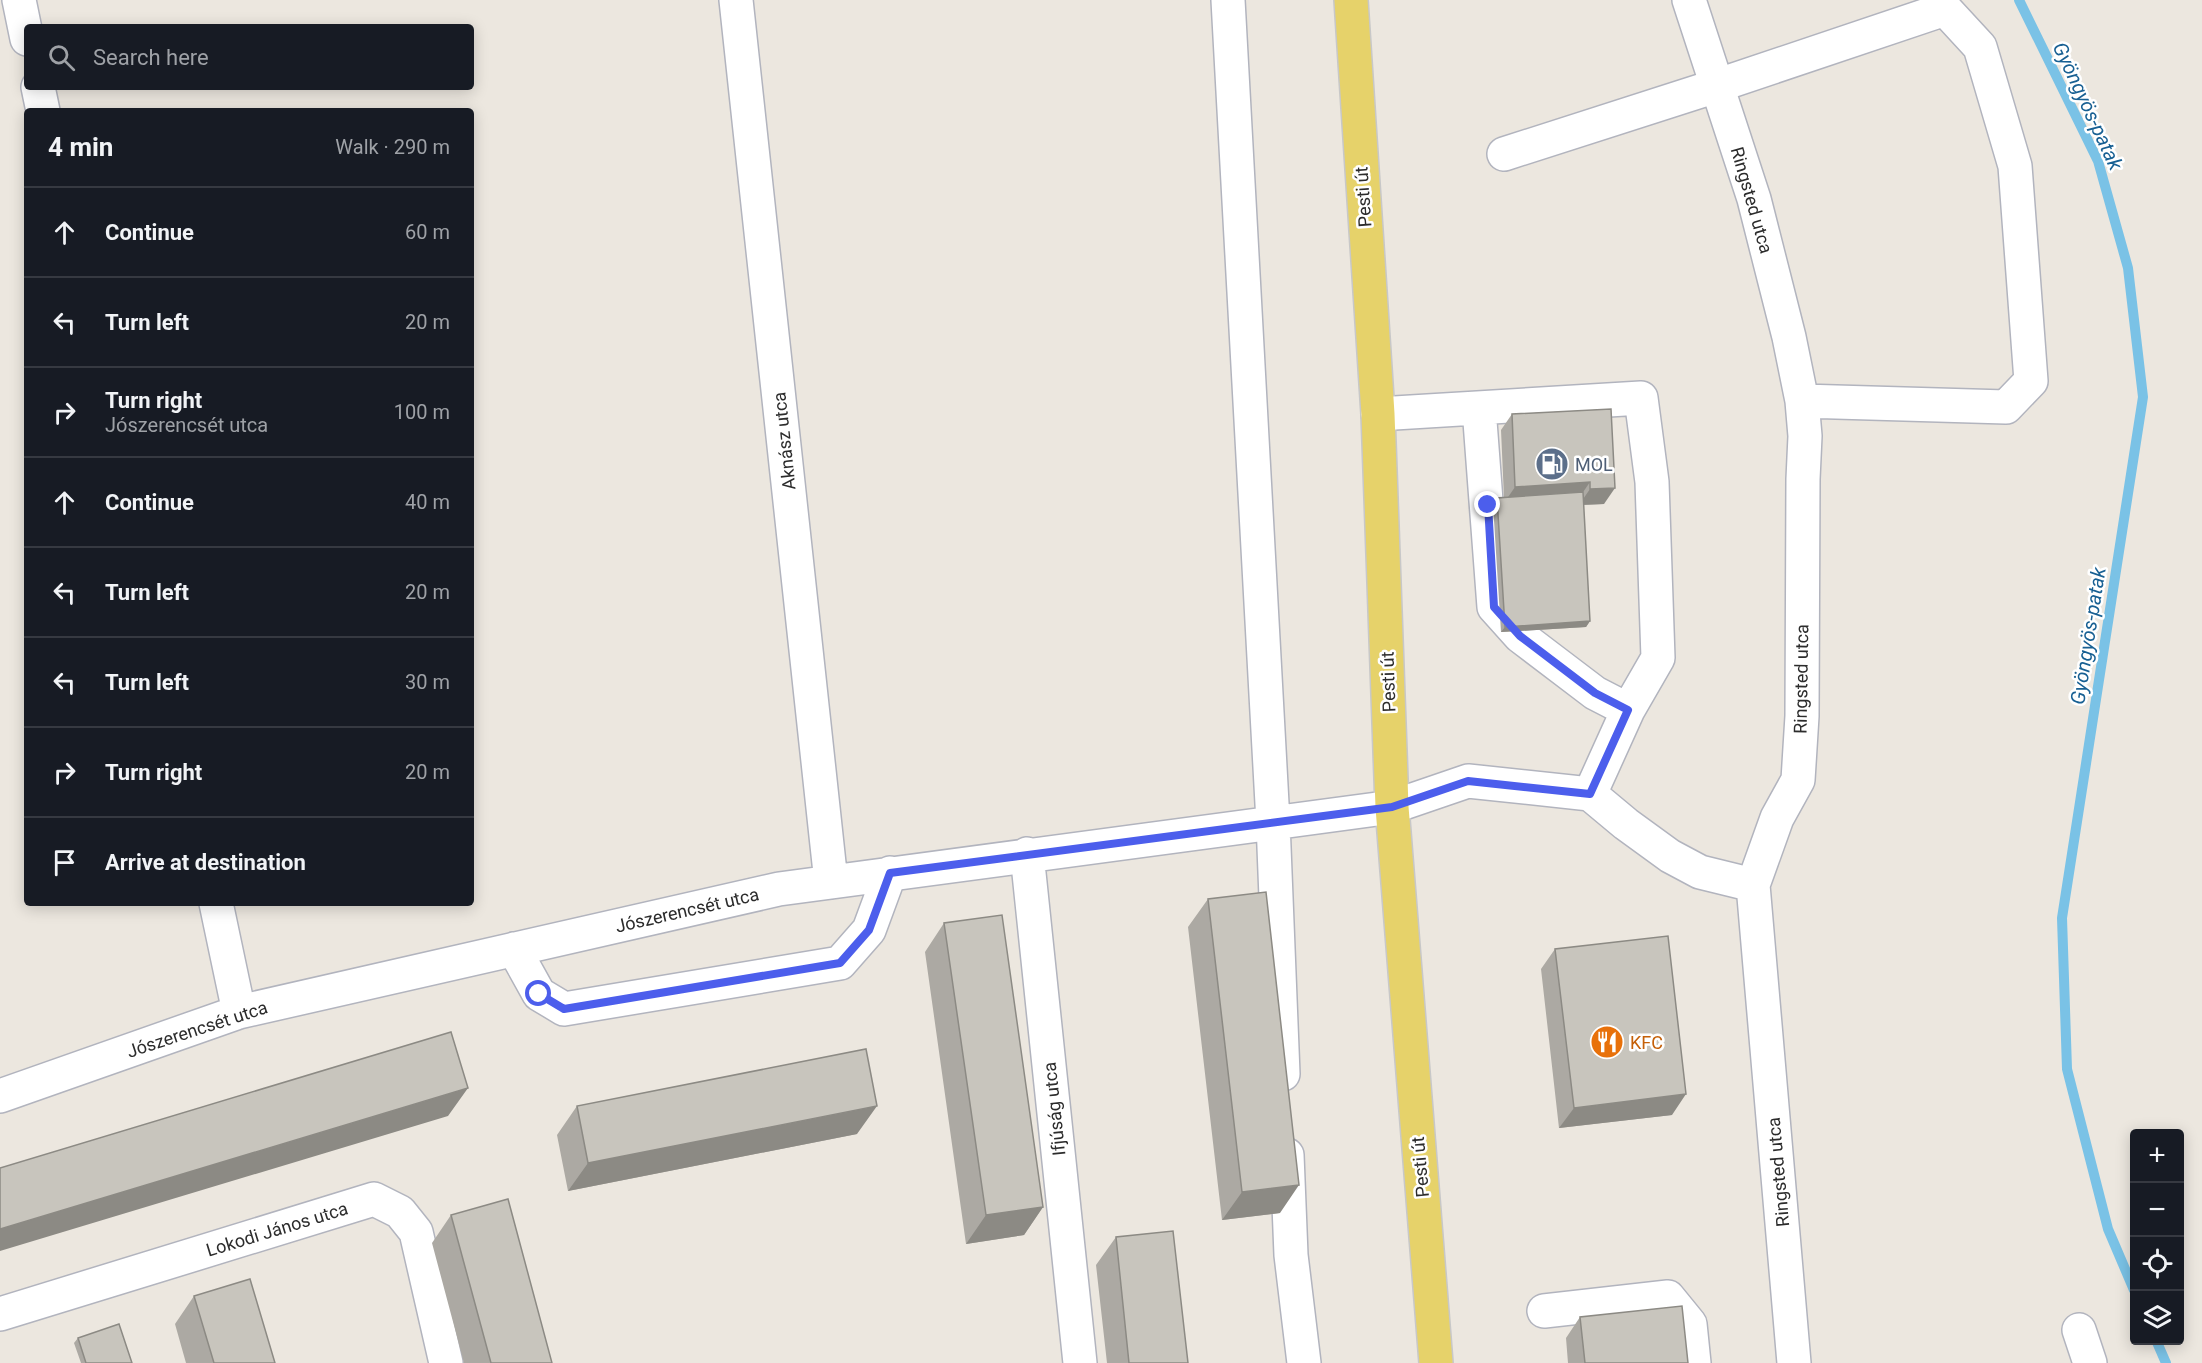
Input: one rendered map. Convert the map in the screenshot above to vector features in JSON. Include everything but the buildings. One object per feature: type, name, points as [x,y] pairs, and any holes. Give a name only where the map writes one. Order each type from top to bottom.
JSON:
[{"type":"main road","name":"Pesti út","points":[[1351,0],[1378,414],[1392,807],[1436,1363]]},
{"type":"street","points":[[19,0],[24,24]]},
{"type":"street","name":"Aknász utca","points":[[736,0],[831,882]]},
{"type":"street","points":[[1228,0],[1273,822],[1291,1255],[1304,1363]]},
{"type":"street","name":"Ringsted utca","points":[[1689,0],[1754,199],[1789,337],[1802,401],[1805,436],[1802,716],[1798,780],[1777,818],[1753,885],[1794,1363]]},
{"type":"street","points":[[1504,154],[1946,9],[1980,47],[2015,166],[2031,381],[2006,407],[1802,401]]},
{"type":"street","points":[[39,90],[42,108]]},
{"type":"street","points":[[1378,414],[1641,398],[1652,482],[1658,658],[1628,710],[1590,794],[1670,856],[1700,872],[1753,885]]},
{"type":"street","points":[[1479,408],[1494,607],[1520,636],[1595,693],[1628,710]]},
{"type":"street","name":"Jószerencsét utca","points":[[0,1096],[240,1012],[779,889],[1027,854],[1392,807],[1468,781],[1590,794]]},
{"type":"street","name":"Ifjúság utca","points":[[1027,854],[1080,1363]]},
{"type":"street","points":[[514,950],[539,994],[564,1009],[840,963],[869,930],[890,873]]},
{"type":"street","points":[[217,906],[240,1012]]},
{"type":"street","name":"Lokodi János utca","points":[[0,1314],[374,1199],[400,1212],[416,1232],[446,1363]]},
{"type":"street","points":[[1544,1311],[1668,1298],[1690,1324],[1694,1363]]},
{"type":"street","points":[[2079,1330],[2090,1363]]},
{"type":"waterway","name":"Gyöngyös-patak","points":[[2019,0],[2098,161],[2128,268],[2143,397],[2062,918],[2067,1069],[2108,1229],[2130,1281]]},
{"type":"waterway","name":"Gyöngyös-patak","points":[[2158,1345],[2166,1363]]},
{"type":"place","name":"MOL","points":[[1552,464]]},
{"type":"place","name":"KFC","points":[[1607,1042]]},
{"type":"route","points":[[539,994],[564,1009],[840,963],[869,930],[890,873],[1392,807],[1468,781],[1590,794],[1628,710],[1595,693],[1520,636],[1494,607],[1488,505]]}]
